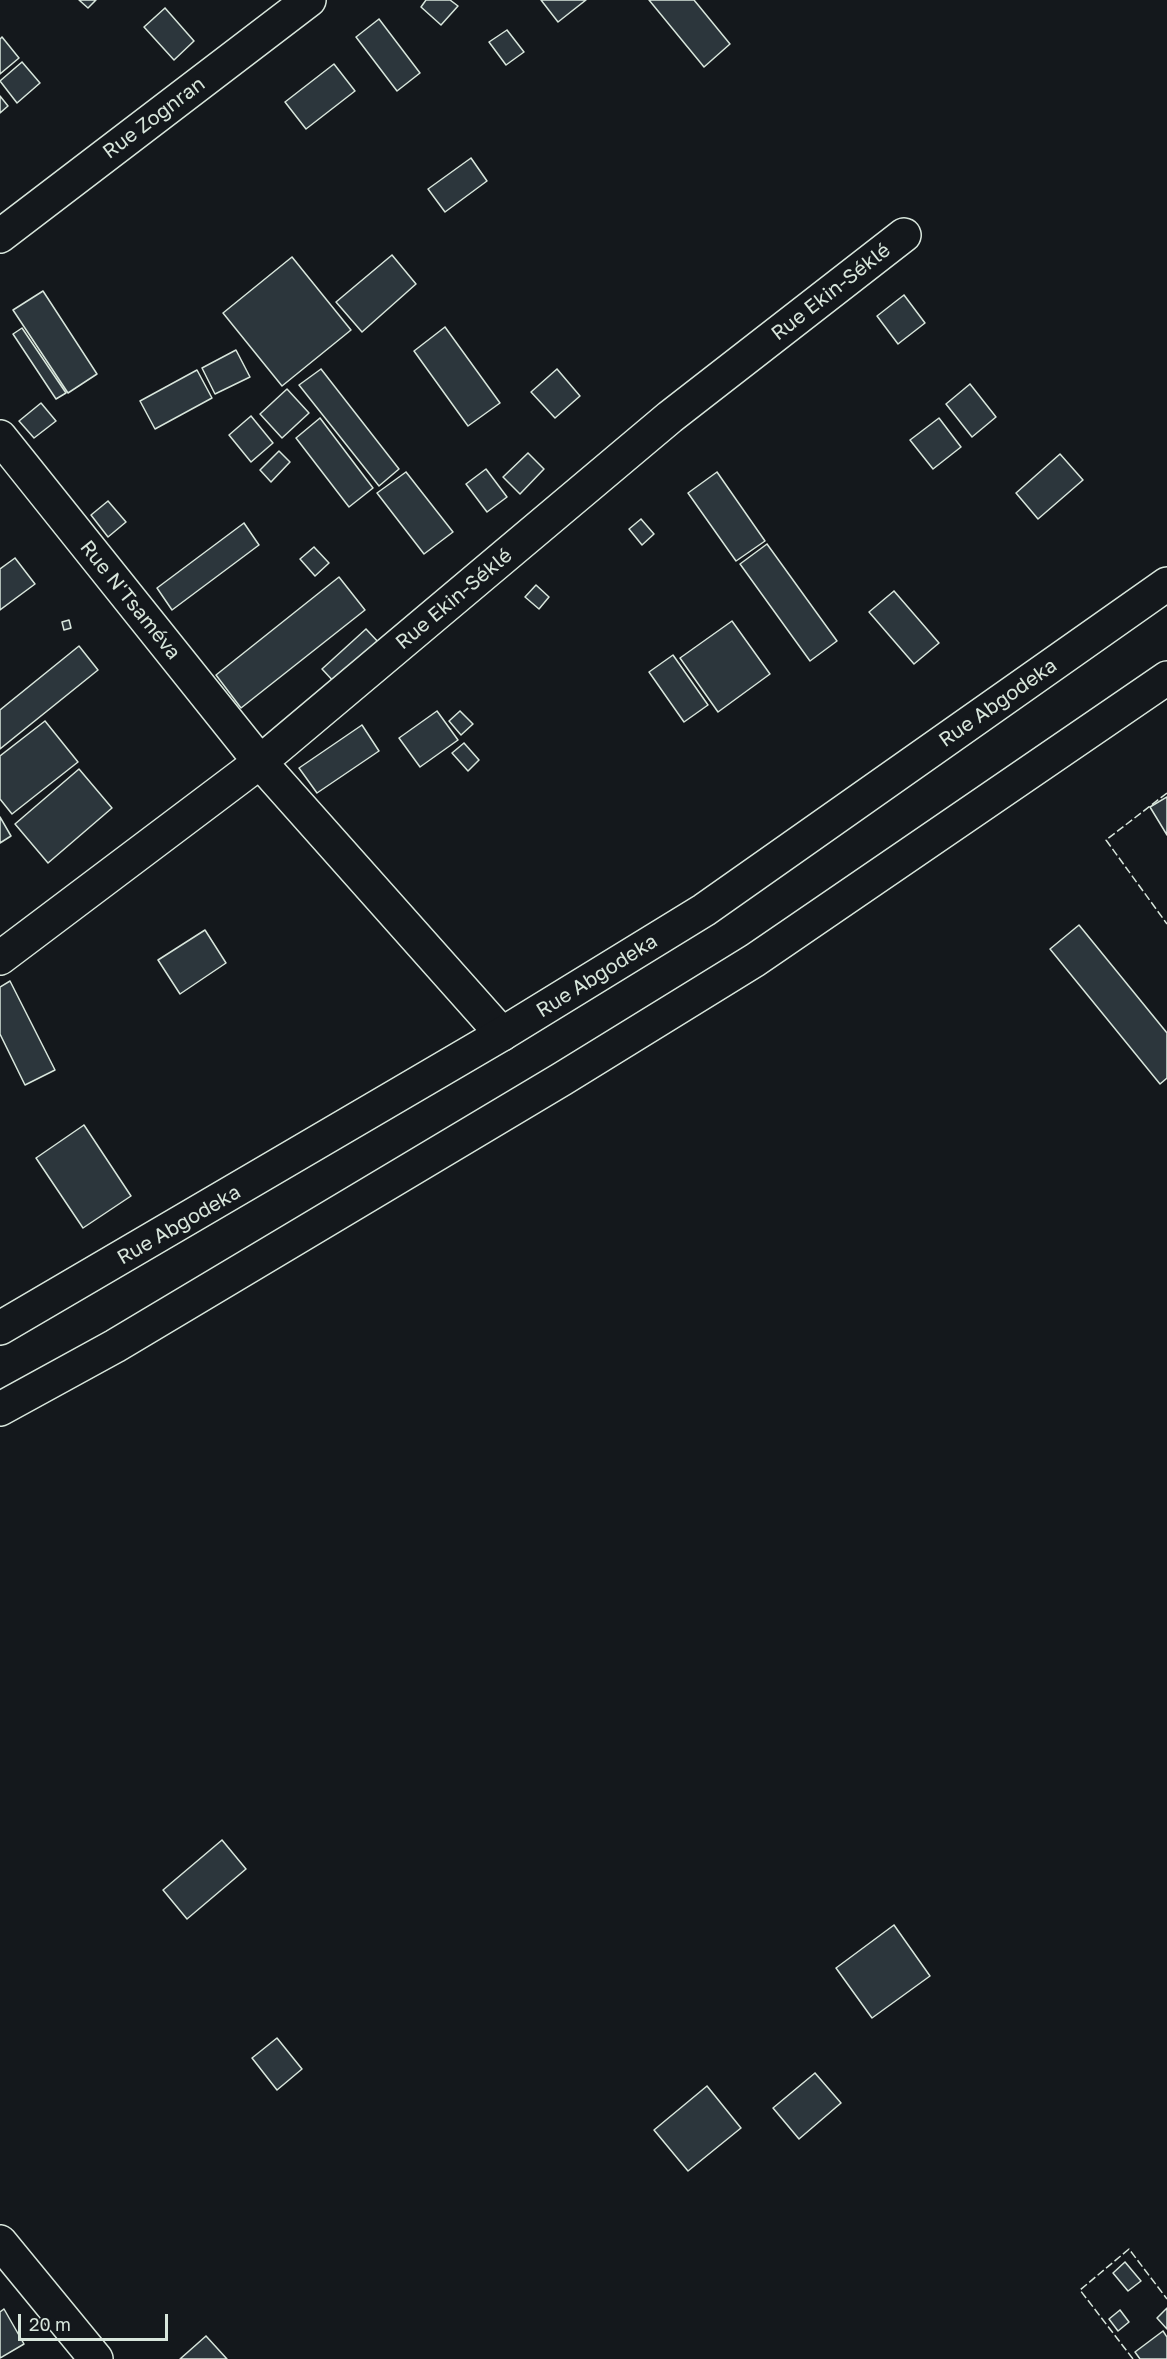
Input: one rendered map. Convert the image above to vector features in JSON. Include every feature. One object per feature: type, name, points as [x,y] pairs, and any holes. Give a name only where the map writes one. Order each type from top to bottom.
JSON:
[{"type":"main road","name":"Rue Zognran","points":[[0,236],[309,0]]},
{"type":"main road","name":"Rue Ekin-Séklé","points":[[0,958],[260,762],[670,417],[904,236]]},
{"type":"main road","name":"Rue N'Tsaméva","points":[[0,437],[260,762],[502,1035]]},
{"type":"main road","name":"Rue Abgodeka","points":[[0,1328],[502,1035],[704,910],[1167,584]]},
{"type":"main road","points":[[0,1409],[115,1346],[562,1079],[755,960],[1167,678]]},
{"type":"main road","points":[[0,2242],[96,2359]]},
{"type":"building","points":[[79,0],[96,0],[88,8]]},
{"type":"building","points":[[426,0],[450,0],[458,6],[441,25],[421,7]]},
{"type":"building","points":[[541,0],[586,0],[558,22]]},
{"type":"building","points":[[649,0],[694,0],[730,44],[704,67]]},
{"type":"building","points":[[165,8],[194,41],[174,60],[144,27]]},
{"type":"building","points":[[379,19],[420,73],[397,91],[356,37]]},
{"type":"building","points":[[507,30],[524,52],[506,65],[489,42]]},
{"type":"building","points":[[2,37],[19,58],[0,74],[0,39]]},
{"type":"building","points":[[22,62],[40,83],[17,103],[0,81]]},
{"type":"building","points":[[334,64],[355,91],[306,129],[285,102]]},
{"type":"building","points":[[0,96],[8,106],[0,113]]},
{"type":"building","points":[[471,158],[487,181],[445,212],[428,189]]},
{"type":"building","points":[[392,255],[416,284],[362,332],[336,302]]},
{"type":"building","points":[[292,257],[351,330],[282,386],[223,313]]},
{"type":"building","points":[[43,291],[97,374],[68,393],[13,310]]},
{"type":"building","points":[[904,295],[925,323],[898,344],[877,316]]},
{"type":"building","points":[[445,327],[500,403],[468,426],[414,351]]},
{"type":"building","points":[[22,328],[66,393],[56,399],[13,334]]},
{"type":"building","points":[[236,350],[250,377],[215,394],[202,368]]},
{"type":"building","points":[[321,369],[399,469],[379,486],[299,385]]},
{"type":"building","points":[[557,369],[580,396],[555,418],[531,392]]},
{"type":"building","points":[[197,370],[212,398],[155,429],[140,401]]},
{"type":"building","points":[[970,384],[996,417],[972,437],[946,404]]},
{"type":"building","points":[[287,389],[309,413],[282,438],[260,414]]},
{"type":"building","points":[[41,403],[56,421],[34,438],[19,421]]},
{"type":"building","points":[[251,416],[273,443],[251,462],[229,435]]},
{"type":"building","points":[[320,418],[373,488],[349,507],[296,438]]},
{"type":"building","points":[[939,418],[961,447],[933,469],[910,440]]},
{"type":"building","points":[[279,451],[290,462],[271,482],[260,470]]},
{"type":"building","points":[[528,453],[544,469],[520,494],[503,477]]},
{"type":"building","points":[[1060,454],[1083,480],[1038,519],[1016,493]]},
{"type":"building","points":[[486,469],[507,497],[487,512],[466,484]]},
{"type":"building","points":[[406,472],[453,532],[424,554],[377,493]]},
{"type":"building","points":[[717,472],[765,541],[736,561],[688,493]]},
{"type":"building","points":[[108,501],[126,522],[108,537],[91,515]]},
{"type":"building","points":[[641,519],[654,534],[642,545],[629,529]]},
{"type":"building","points":[[244,523],[259,545],[172,610],[157,588]]},
{"type":"building","points":[[767,544],[837,641],[810,661],[740,564]]},
{"type":"building","points":[[314,547],[329,563],[315,576],[300,559]]},
{"type":"building","points":[[15,558],[35,584],[0,610],[0,569]]},
{"type":"building","points":[[339,577],[365,610],[241,708],[216,675]]},
{"type":"building","points":[[536,585],[549,597],[539,609],[525,597]]},
{"type":"building","points":[[894,591],[939,643],[914,664],[869,612]]},
{"type":"building","points":[[69,620],[71,628],[64,630],[62,622]]},
{"type":"building","points":[[732,621],[770,674],[718,712],[680,658]]},
{"type":"building","points":[[366,629],[380,644],[336,684],[322,669]]},
{"type":"building","points":[[79,646],[98,670],[0,749],[0,710]]},
{"type":"building","points":[[673,655],[708,705],[684,722],[649,672]]},
{"type":"building","points":[[437,711],[458,740],[420,767],[399,738]]},
{"type":"building","points":[[460,711],[473,724],[461,735],[449,721]]},
{"type":"building","points":[[45,721],[78,762],[12,814],[0,799],[0,756]]},
{"type":"building","points":[[362,725],[379,751],[317,793],[299,768]]},
{"type":"building","points":[[464,743],[479,760],[468,771],[452,753]]},
{"type":"building","points":[[79,769],[112,808],[48,863],[15,824]]},
{"type":"building","points":[[1167,797],[1167,835],[1150,807]]},
{"type":"building","points":[[0,817],[11,836],[0,843]]},
{"type":"building","points":[[1079,925],[1167,1033],[1167,1078],[1160,1084],[1050,949]]},
{"type":"building","points":[[205,930],[226,963],[180,994],[158,960]]},
{"type":"building","points":[[10,981],[55,1070],[25,1085],[0,1034],[0,987]]},
{"type":"building","points":[[84,1125],[131,1196],[83,1228],[36,1158]]},
{"type":"building","points":[[222,1840],[246,1869],[187,1919],[163,1890]]},
{"type":"building","points":[[894,1925],[930,1976],[872,2018],[836,1968]]},
{"type":"building","points":[[277,2038],[302,2069],[277,2090],[252,2058]]},
{"type":"building","points":[[815,2073],[841,2103],[799,2139],[773,2108]]},
{"type":"building","points":[[707,2086],[741,2128],[688,2171],[654,2130]]},
{"type":"building","points":[[1125,2262],[1141,2281],[1128,2291],[1113,2273]]},
{"type":"building","points":[[1167,2308],[1167,2329],[1157,2318]]},
{"type":"building","points":[[4,2309],[24,2344],[0,2358],[0,2312]]},
{"type":"building","points":[[1120,2310],[1129,2322],[1118,2331],[1109,2319]]},
{"type":"building","points":[[1163,2331],[1167,2337],[1167,2359],[1140,2359],[1135,2352]]},
{"type":"building","points":[[206,2336],[227,2359],[180,2359]]},
{"type":"fence","points":[[1167,793],[1106,840],[1167,924]]},
{"type":"fence","points":[[1133,2359],[1080,2290],[1129,2249],[1167,2299]]}]
